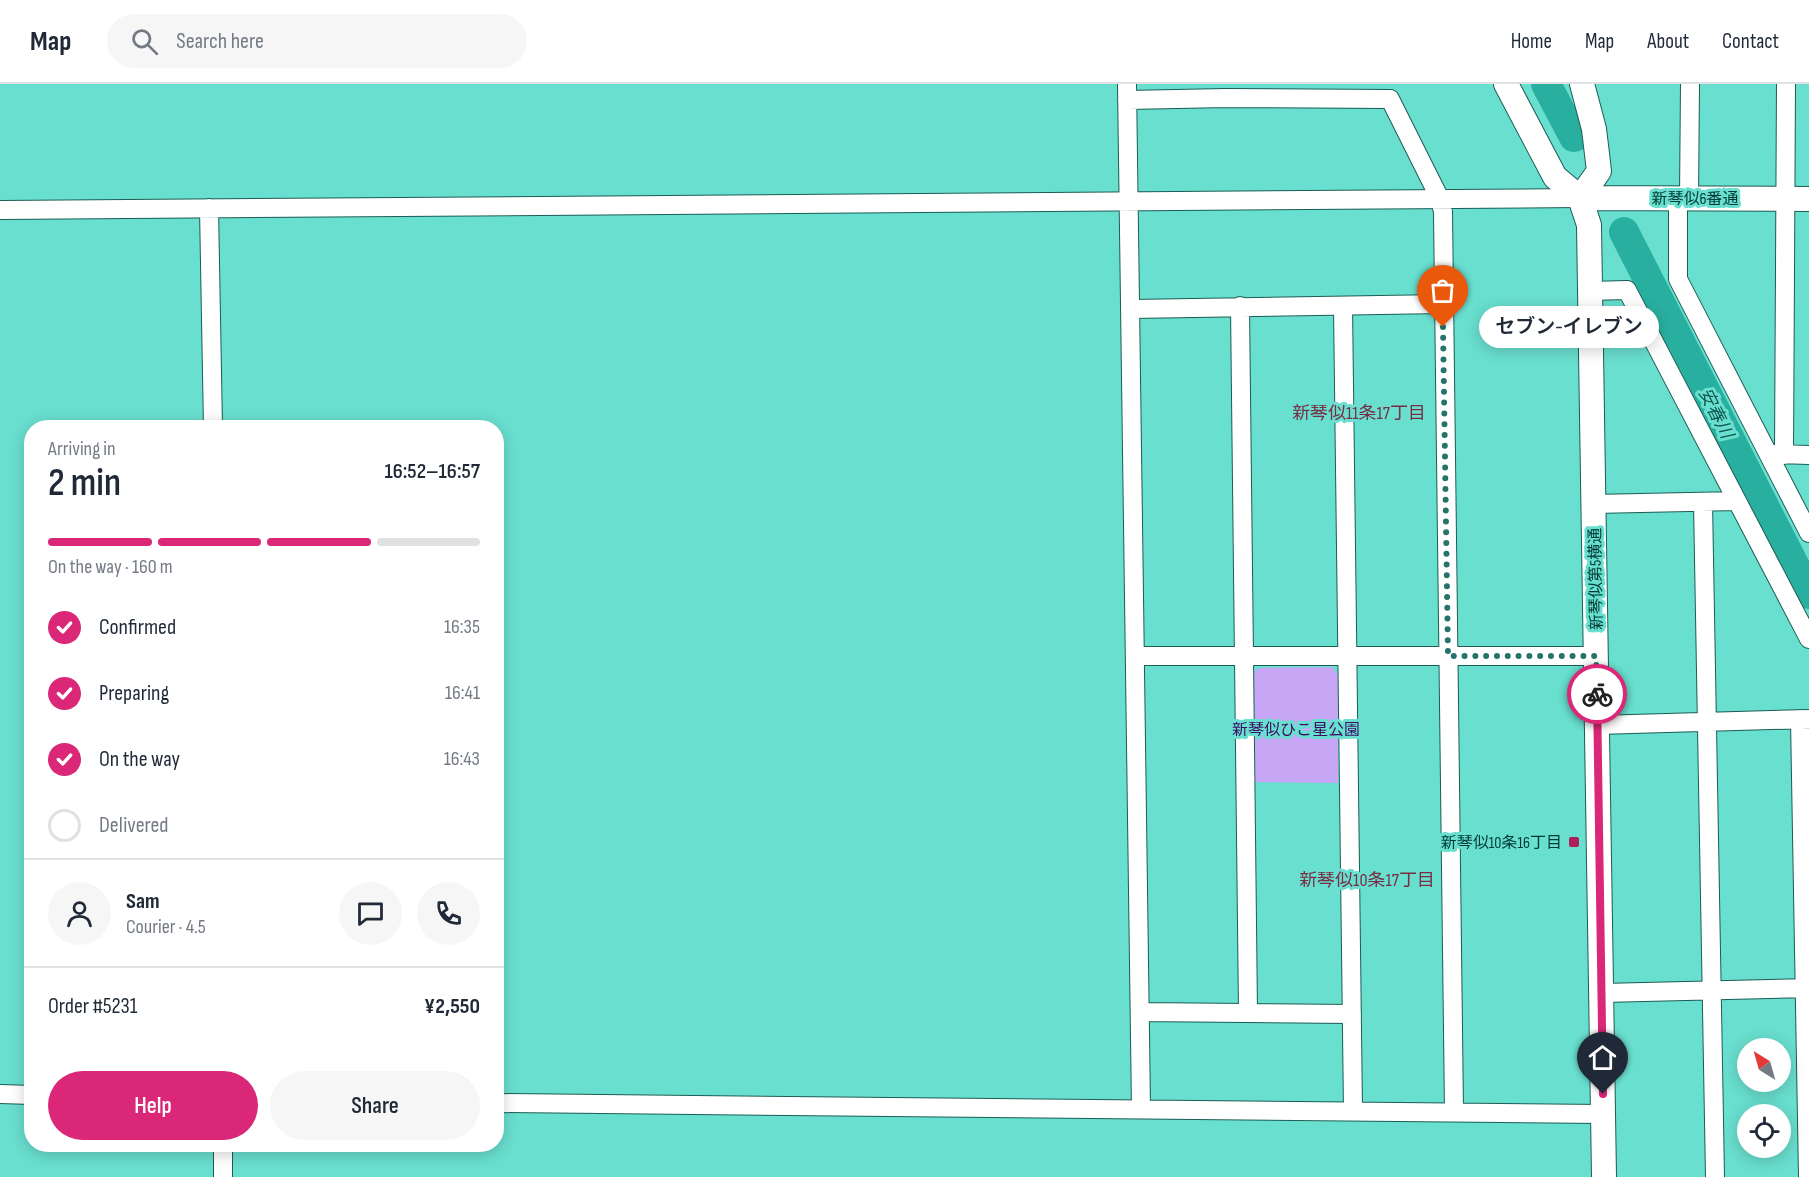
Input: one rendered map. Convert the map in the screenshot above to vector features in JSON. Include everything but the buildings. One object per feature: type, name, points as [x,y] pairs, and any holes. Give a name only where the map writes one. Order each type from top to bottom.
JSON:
[{"type":"street","points":[[1506,84],[1555,177],[1580,198]]},
{"type":"street","points":[[1580,198],[1599,171],[1594,129],[1582,84]]},
{"type":"street","points":[[1690,84],[1678,279],[1777,454],[1809,533]]},
{"type":"street","points":[[1777,454],[1798,199],[1786,84]]},
{"type":"street","points":[[1141,1109],[1137,656],[1127,92],[1320,91],[1390,99],[1440,199],[1443,212],[1454,1112]]},
{"type":"street","points":[[0,210],[1580,198]]},
{"type":"street","name":"新琴似6番通","points":[[1580,198],[1798,199]]},
{"type":"street","name":"新琴似第5横通","points":[[1580,198],[1589,225],[1604,1177]]},
{"type":"street","points":[[209,208],[213,420]]},
{"type":"street","points":[[1590,291],[1626,291],[1809,639]]},
{"type":"street","points":[[1131,309],[1443,304]]},
{"type":"street","points":[[1240,306],[1248,1012]]},
{"type":"street","points":[[1343,306],[1353,1111]]},
{"type":"street","points":[[1777,454],[1809,455]]},
{"type":"street","points":[[1593,504],[1737,501]]},
{"type":"street","points":[[1703,502],[1715,1177]]},
{"type":"street","points":[[1137,656],[1596,656]]},
{"type":"street","points":[[1597,726],[1805,719],[1808,1177]]},
{"type":"street","points":[[1602,993],[1807,988]]},
{"type":"street","points":[[1140,1012],[1352,1014]]},
{"type":"street","points":[[0,1094],[24,1095]]},
{"type":"street","points":[[504,1103],[1603,1114]]},
{"type":"street","points":[[223,1152],[223,1177]]},
{"type":"green space","name":"新琴似ひこ星公園","points":[[1332,667],[1338,675],[1338,783],[1255,782],[1254,672],[1259,668]]},
{"type":"waterway","name":"安春川","points":[[1546,84],[1574,137]]},
{"type":"waterway","name":"安春川","points":[[1624,232],[1809,594]]},
{"type":"way so far","points":[[1443,327],[1448,656],[1596,656],[1597,694]]},
{"type":"place","name":"セブン-イレブン","points":[[1443,327]]},
{"type":"place","name":"新琴似10条16丁目","points":[[1574,842]]},
{"type":"district","name":"新琴似11条17丁目","points":[[1359,413]]},
{"type":"district","name":"新琴似10条17丁目","points":[[1367,880]]},
{"type":"route","points":[[1597,694],[1603,1094]]}]
